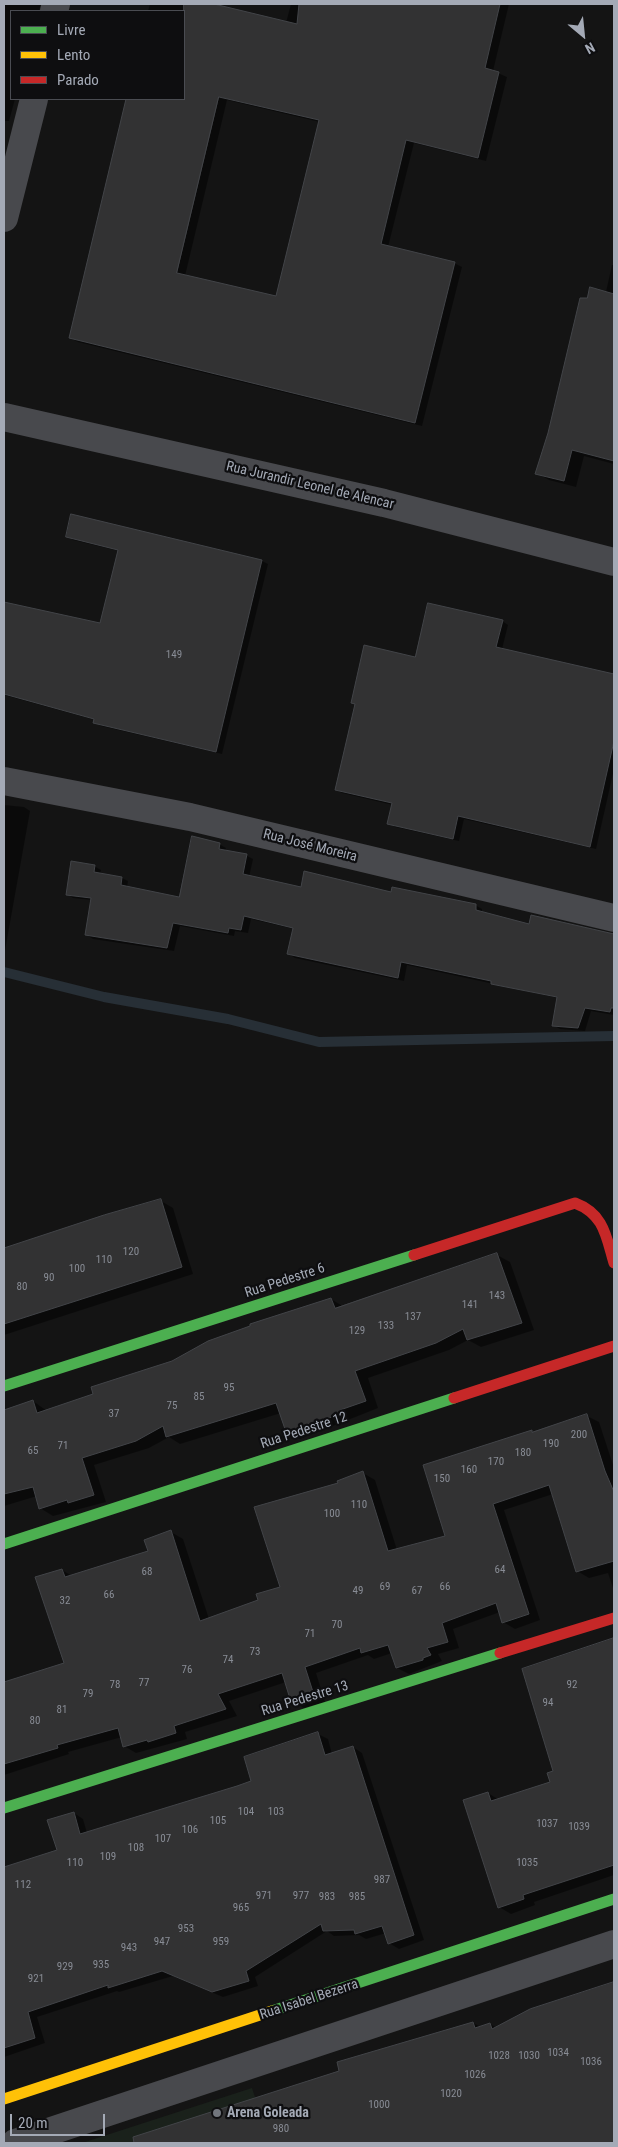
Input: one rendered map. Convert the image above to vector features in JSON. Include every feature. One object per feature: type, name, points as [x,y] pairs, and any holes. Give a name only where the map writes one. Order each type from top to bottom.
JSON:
[{"type":"street","points":[[4,218],[34,100]]},
{"type":"street","name":"Rua Jurandir Leonel de Alencar","points":[[4,417],[384,503],[614,562]]},
{"type":"street","name":"Rua José Moreira","points":[[4,781],[190,817],[614,918]]},
{"type":"street","name":"Rua Pedestre 6","points":[[4,1386],[575,1204],[595,1212],[600,1219],[614,1263]]},
{"type":"street","name":"Rua Pedestre 12","points":[[4,1544],[614,1346]]},
{"type":"street","name":"Rua Pedestre 13","points":[[4,1808],[614,1618]]},
{"type":"street","name":"Rua Isabel Bezerra","points":[[4,2099],[614,1900]]},
{"type":"street","points":[[15,2143],[614,1944]]},
{"type":"shaded area","name":"Arena Goleada","points":[[252,2088],[270,2143],[82,2143]]},
{"type":"building","points":[[184,4],[214,4],[297,24],[299,4],[500,4],[485,68],[499,72],[478,158],[406,140],[381,244],[455,262],[415,423],[69,338],[126,100],[185,100]],"holes":[[[219,97],[319,120],[276,296],[177,273]]]},
{"type":"building","points":[[590,287],[614,294],[614,461],[572,450],[564,481],[535,474],[548,433],[580,298],[587,298]]},
{"type":"building","points":[[71,514],[262,560],[216,752],[93,723],[94,719],[4,694],[4,602],[100,623],[118,550],[66,537]]},
{"type":"building","points":[[428,603],[503,620],[496,647],[614,674],[614,741],[590,847],[458,816],[453,839],[387,824],[392,803],[335,790],[355,704],[351,703],[364,645],[415,657]]},
{"type":"building","points":[[192,836],[220,843],[219,849],[247,854],[243,874],[301,887],[304,871],[391,892],[392,887],[476,904],[476,910],[529,924],[531,915],[614,934],[614,1008],[611,1008],[610,1012],[585,1008],[578,1028],[552,1026],[557,997],[491,984],[491,981],[401,962],[398,978],[287,954],[293,928],[244,916],[241,930],[229,928],[228,933],[173,923],[167,948],[85,935],[91,898],[66,895],[71,861],[95,865],[94,872],[122,877],[121,885],[179,897]]},
{"type":"building","points":[[161,1199],[182,1267],[4,1324],[4,1248],[104,1215]]},
{"type":"building","points":[[497,1253],[522,1323],[467,1340],[463,1329],[436,1343],[355,1371],[366,1401],[340,1410],[341,1414],[286,1432],[276,1403],[166,1437],[163,1426],[136,1441],[82,1458],[94,1495],[68,1503],[67,1500],[39,1509],[33,1487],[4,1494],[4,1410],[33,1400],[37,1413],[93,1394],[91,1387],[172,1361],[208,1341],[250,1326],[250,1324],[331,1298],[335,1308]]},
{"type":"building","points":[[587,1414],[605,1471],[614,1492],[614,1561],[576,1572],[549,1485],[493,1504],[529,1614],[502,1623],[496,1603],[442,1623],[448,1642],[427,1648],[431,1655],[423,1658],[423,1660],[396,1668],[388,1645],[361,1653],[360,1648],[305,1667],[314,1695],[291,1702],[282,1673],[218,1694],[226,1709],[174,1726],[176,1733],[148,1742],[147,1740],[123,1747],[118,1728],[57,1745],[58,1748],[4,1764],[4,1682],[64,1663],[35,1577],[62,1569],[65,1577],[148,1551],[144,1540],[171,1530],[200,1621],[258,1600],[256,1594],[280,1587],[254,1507],[338,1483],[337,1481],[363,1471],[388,1551],[445,1536],[423,1465]]},
{"type":"building","points":[[614,1638],[614,1865],[523,1895],[524,1899],[498,1908],[463,1800],[488,1792],[491,1801],[550,1782],[547,1773],[553,1771],[522,1669]]},
{"type":"building","points":[[318,1732],[325,1755],[353,1746],[414,1935],[388,1944],[382,1926],[355,1934],[354,1930],[323,1931],[321,1924],[246,1971],[249,1981],[212,1992],[162,1971],[108,1988],[108,1985],[28,2012],[35,2038],[4,2048],[4,1867],[57,1850],[47,1820],[74,1812],[80,1834],[237,1786],[251,1781],[244,1757]]},
{"type":"building","points":[[614,1982],[614,2143],[134,2143],[133,2137],[339,2071],[337,2062],[473,2022],[475,2028],[490,2023],[492,2029],[530,2009]]},
{"type":"waterway","points":[[4,972],[104,997],[228,1019],[319,1042],[614,1036]]},
{"type":"traffic: fast","points":[[4,1386],[414,1255]]},
{"type":"traffic: fast","points":[[4,1544],[454,1398]]},
{"type":"traffic: fast","points":[[4,1808],[500,1653]]},
{"type":"traffic: fast","points":[[272,2011],[614,1899]]},
{"type":"traffic: slow","points":[[4,2099],[272,2011]]},
{"type":"traffic: jam","points":[[414,1255],[575,1203],[592,1213],[598,1220],[606,1235],[614,1263]]},
{"type":"traffic: jam","points":[[454,1398],[614,1346]]},
{"type":"traffic: jam","points":[[500,1653],[614,1618]]},
{"type":"place","name":"Arena Goleada","points":[[217,2113]]}]
